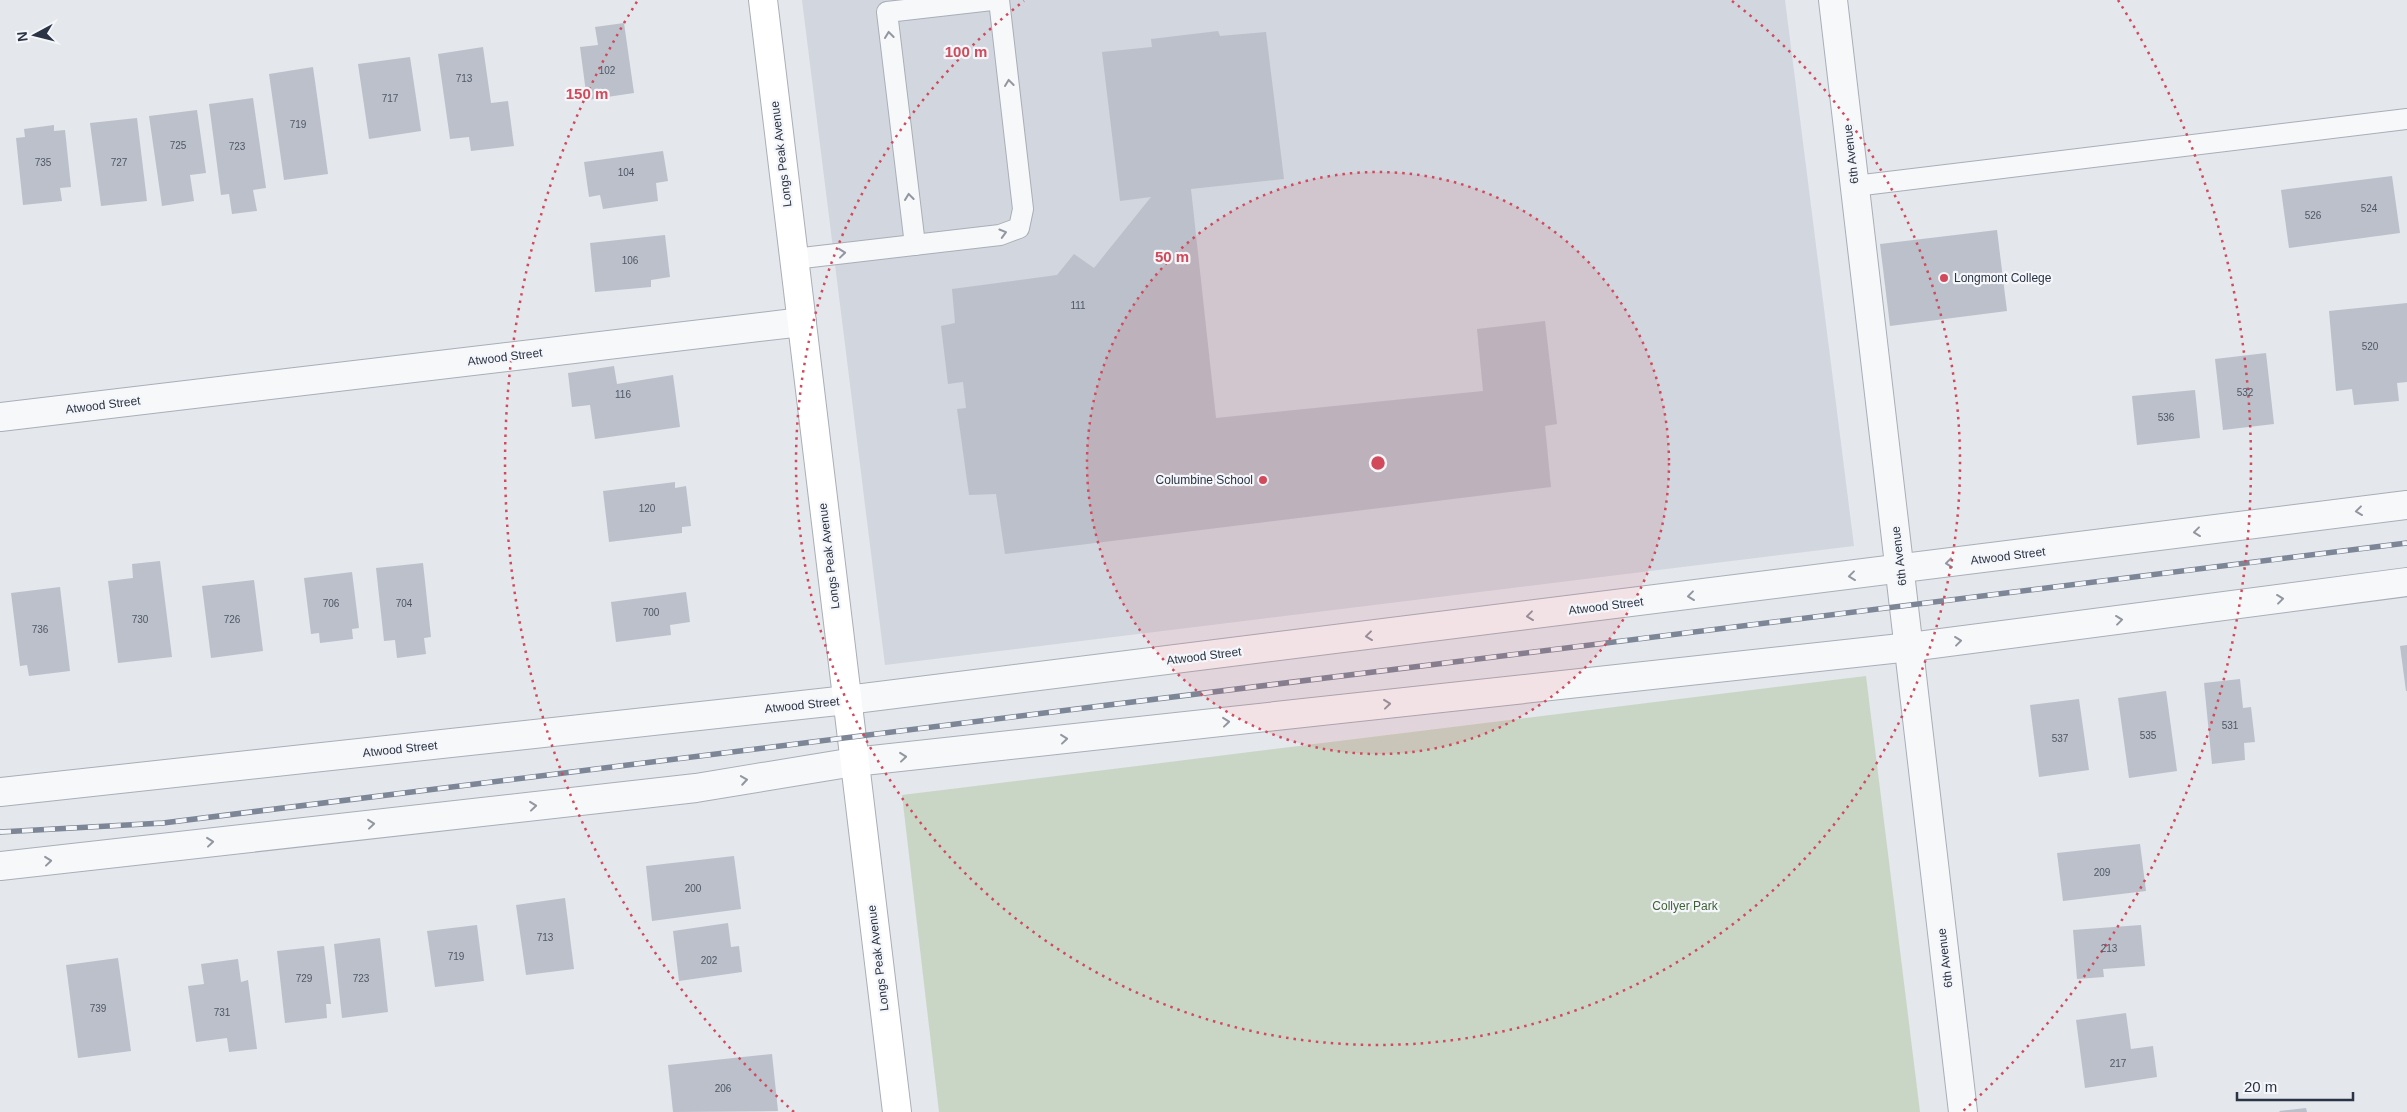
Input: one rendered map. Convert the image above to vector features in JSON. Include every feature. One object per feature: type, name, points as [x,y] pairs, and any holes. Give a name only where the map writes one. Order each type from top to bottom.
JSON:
[{"type":"street","name":"Longs Peak Avenue","points":[[763,0],[897,1112]]},
{"type":"street","name":"6th Avenue","points":[[1833,0],[1963,1112]]},
{"type":"street","name":"Atwood Street","points":[[0,418],[802,322]]},
{"type":"street","name":"Atwood Street","points":[[0,792],[847,700],[1901,570],[2407,505]]},
{"type":"street","points":[[0,866],[696,788],[854,762],[1910,647],[2407,582]]},
{"type":"lane","points":[[915,245],[887,12],[992,0]]},
{"type":"lane","points":[[794,258],[1000,235],[1019,228],[1023,209],[999,0]]},
{"type":"lane","points":[[1855,186],[2407,120]]},
{"type":"shaded area","points":[[802,0],[1785,0],[1854,546],[885,665]]},
{"type":"green space","name":"Collyer Park","points":[[1866,676],[1920,1112],[939,1112],[902,795]]},
{"type":"building","points":[[624,23],[634,93],[587,100],[580,47],[598,45],[595,27]]},
{"type":"building","points":[[1218,31],[1220,36],[1266,32],[1284,179],[1191,189],[1216,418],[1483,391],[1477,329],[1545,321],[1557,424],[1545,426],[1551,487],[1005,554],[996,494],[969,495],[957,409],[966,408],[963,382],[948,384],[941,326],[955,323],[952,289],[1057,275],[1074,254],[1094,268],[1151,197],[1120,201],[1102,52],[1152,47],[1151,39]]},
{"type":"building","points":[[483,47],[491,103],[508,101],[514,146],[471,151],[469,137],[450,139],[438,54]]},
{"type":"building","points":[[410,57],[421,131],[369,139],[358,64]]},
{"type":"building","points":[[313,67],[328,174],[284,180],[269,74]]},
{"type":"building","points":[[253,98],[266,188],[253,190],[257,211],[232,214],[229,194],[221,195],[209,104]]},
{"type":"building","points":[[197,110],[206,173],[190,175],[194,201],[162,206],[149,116]]},
{"type":"building","points":[[137,118],[147,201],[101,206],[90,123]]},
{"type":"building","points":[[54,125],[54,131],[65,130],[71,187],[60,188],[62,201],[23,205],[16,138],[25,137],[24,129]]},
{"type":"building","points":[[663,151],[668,181],[656,183],[658,201],[603,209],[600,195],[589,197],[584,162]]},
{"type":"building","points":[[2392,176],[2400,233],[2289,248],[2281,190]]},
{"type":"building","name":"Longmont College","points":[[1997,230],[2007,311],[1890,326],[1880,244]]},
{"type":"building","points":[[665,235],[670,277],[651,280],[651,287],[595,292],[590,243]]},
{"type":"building","points":[[2407,303],[2407,382],[2397,383],[2399,401],[2354,405],[2352,389],[2336,391],[2329,311]]},
{"type":"building","points":[[2266,353],[2274,424],[2223,430],[2215,359]]},
{"type":"building","points":[[614,366],[617,384],[673,375],[680,427],[595,439],[590,405],[572,407],[568,373]]},
{"type":"building","points":[[2195,390],[2200,438],[2137,445],[2132,396]]},
{"type":"building","points":[[675,482],[675,488],[686,486],[691,526],[682,527],[682,533],[609,542],[603,491]]},
{"type":"building","points":[[160,561],[172,657],[118,663],[108,581],[133,578],[132,564]]},
{"type":"building","points":[[423,563],[431,637],[424,638],[426,654],[397,658],[395,640],[384,641],[376,568]]},
{"type":"building","points":[[352,572],[359,628],[352,629],[353,639],[320,643],[319,633],[311,634],[304,578]]},
{"type":"building","points":[[254,580],[263,651],[211,658],[202,586]]},
{"type":"building","points":[[60,587],[70,671],[29,676],[27,665],[20,666],[11,593]]},
{"type":"building","points":[[686,592],[690,622],[670,625],[671,635],[616,642],[611,602]]},
{"type":"building","points":[[2407,645],[2407,691],[2406,691],[2400,646]]},
{"type":"building","points":[[2240,679],[2243,708],[2251,707],[2255,742],[2244,743],[2245,760],[2212,764],[2204,683]]},
{"type":"building","points":[[2166,691],[2177,771],[2129,778],[2118,698]]},
{"type":"building","points":[[2079,699],[2089,770],[2039,777],[2030,705]]},
{"type":"building","points":[[2140,844],[2146,891],[2063,901],[2057,853]]},
{"type":"building","points":[[734,856],[741,909],[652,921],[646,866]]},
{"type":"building","points":[[565,898],[574,969],[526,975],[516,905]]},
{"type":"building","points":[[728,923],[731,947],[739,946],[742,972],[679,981],[673,931]]},
{"type":"building","points":[[477,925],[484,981],[435,987],[427,931]]},
{"type":"building","points":[[2141,925],[2145,966],[2103,969],[2104,977],[2077,979],[2073,930]]},
{"type":"building","points":[[380,938],[388,1012],[342,1018],[334,944]]},
{"type":"building","points":[[324,946],[331,1004],[326,1004],[327,1018],[285,1023],[277,951]]},
{"type":"building","points":[[118,958],[131,1051],[78,1058],[66,965]]},
{"type":"building","points":[[238,959],[241,982],[248,980],[257,1049],[229,1052],[227,1038],[196,1042],[188,986],[204,984],[201,964]]},
{"type":"building","points":[[2126,1013],[2131,1049],[2153,1046],[2157,1077],[2085,1088],[2076,1020]]},
{"type":"building","points":[[772,1054],[778,1111],[673,1112],[668,1065]]},
{"type":"building","points":[[2306,1108],[2307,1112],[2279,1111]]},
{"type":"railway","points":[[0,832],[163,823],[2407,543]]},
{"type":"place","name":"Longmont College","points":[[1944,278]]},
{"type":"place","name":"Columbine School","points":[[1263,480]]}]
